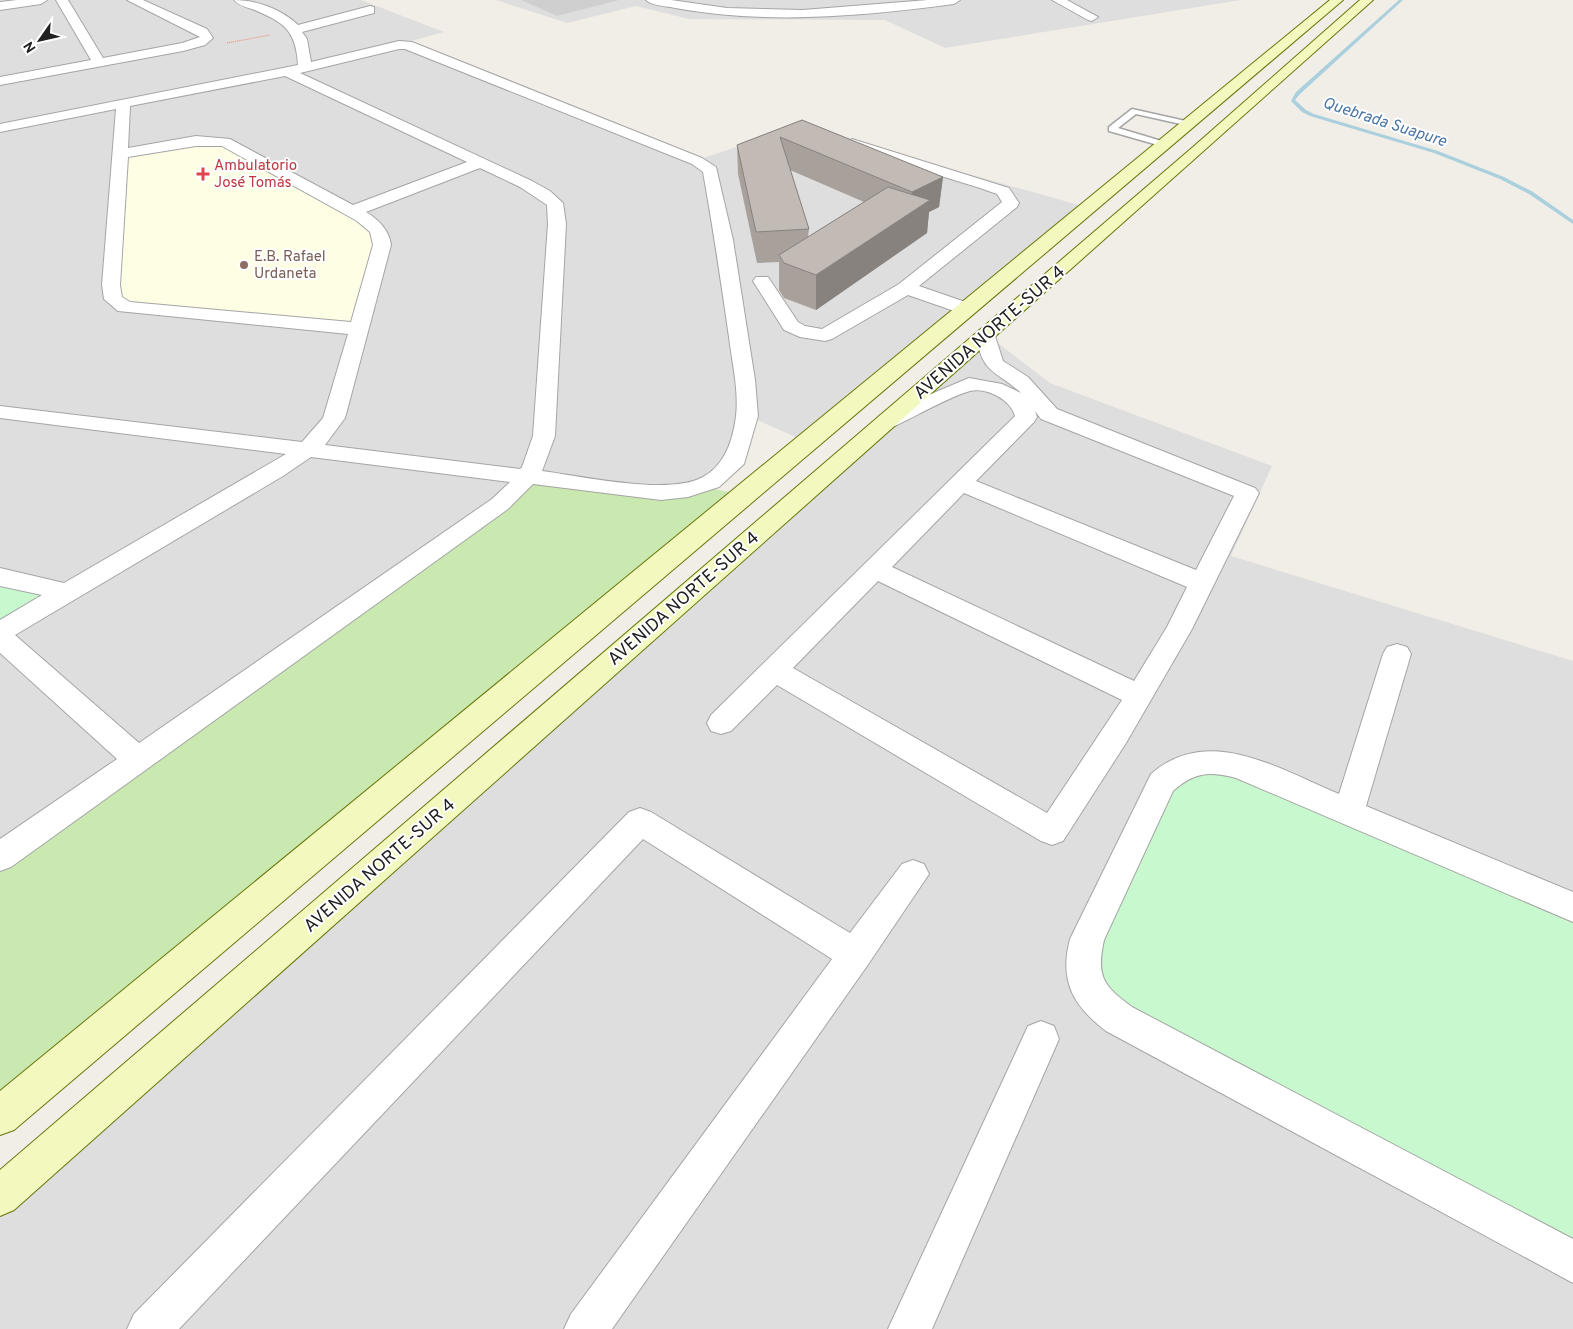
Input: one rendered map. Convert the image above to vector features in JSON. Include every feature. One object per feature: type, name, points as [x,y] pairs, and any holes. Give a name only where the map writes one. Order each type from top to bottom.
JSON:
[{"type":"main road","name":"AVENIDA NORTE-SUR 4","points":[[0,1116],[1337,0]]},
{"type":"main road","name":"AVENIDA NORTE-SUR 4","points":[[0,1196],[1367,0]]},
{"type":"street","points":[[0,6],[41,0]]},
{"type":"street","points":[[62,0],[99,63]]},
{"type":"street","points":[[0,81],[201,42],[207,38],[203,32],[133,0]]},
{"type":"street","points":[[240,0],[283,19],[295,30],[305,48],[304,68]]},
{"type":"street","points":[[253,6],[276,0]]},
{"type":"street","points":[[652,0],[714,10],[790,15],[865,12],[917,2],[954,0]]},
{"type":"street","points":[[1058,0],[1092,17]]},
{"type":"street","points":[[295,30],[370,10]]},
{"type":"street","points":[[0,128],[304,68],[394,46],[407,45],[707,166],[712,175],[724,240],[745,380],[747,416],[733,464],[711,482],[677,492],[636,492],[529,476],[0,412]]},
{"type":"street","points":[[0,856],[500,504],[529,476],[538,457],[544,436],[557,208],[555,203],[544,194],[286,71]]},
{"type":"street","points":[[122,103],[111,294],[119,304],[134,308],[168,312],[358,329]]},
{"type":"street","points":[[762,281],[791,326],[800,331],[825,335],[906,288],[1011,203],[1007,194],[986,184],[833,138]]},
{"type":"street","points":[[0,632],[275,471],[309,449],[321,438],[334,418],[382,245],[382,238],[372,223],[225,142],[196,141],[120,154]]},
{"type":"street","points":[[352,211],[480,163]]},
{"type":"street","points":[[906,288],[967,309]]},
{"type":"street","points":[[774,670],[1052,832],[1139,696],[1179,629],[1247,493],[1054,416],[1022,393],[998,369],[988,350],[986,334]]},
{"type":"street","points":[[887,421],[969,384],[994,364]]},
{"type":"street","points":[[969,384],[1022,393]]},
{"type":"street","points":[[721,723],[1024,421],[1025,412],[1022,393]]},
{"type":"street","points":[[961,483],[1202,583]]},
{"type":"street","points":[[700,486],[743,495]]},
{"type":"street","points":[[875,570],[1139,696]]},
{"type":"street","points":[[0,577],[66,592]]},
{"type":"street","points":[[0,637],[138,760]]},
{"type":"street","points":[[1349,812],[1397,654]]},
{"type":"street","points":[[1573,907],[1242,767],[1226,762],[1200,761],[1178,768],[1162,783],[1087,939],[1082,955],[1081,972],[1086,986],[1105,1009],[1119,1019],[1573,1262]]},
{"type":"street","points":[[149,1329],[640,821],[855,955]]},
{"type":"street","points":[[586,1329],[913,874]]},
{"type":"street","points":[[910,1329],[1041,1039]]},
{"type":"lane","points":[[1165,145],[1112,129],[1135,111],[1190,124]]},
{"type":"path","points":[[201,42],[222,44],[295,30]]},
{"type":"shaded area","points":[[0,0],[361,0],[444,32],[400,44],[697,160],[799,126],[1089,208],[807,442],[748,416],[733,464],[0,857]]},
{"type":"shaded area","points":[[496,0],[1241,0],[945,48],[885,20],[689,19],[636,6],[567,23]]},
{"type":"shaded area","points":[[521,0],[619,0],[557,16]]},
{"type":"shaded area","name":"E.B. Rafael Urdaneta","points":[[216,140],[378,230],[358,329],[125,307],[111,285],[120,154]]},
{"type":"shaded area","points":[[986,334],[1050,383],[1272,466],[1231,556],[1573,661],[1573,1329],[0,1329],[0,1196]]},
{"type":"green space","points":[[529,476],[636,492],[700,486],[743,495],[0,1116],[0,857]]},
{"type":"green space","points":[[0,577],[66,592],[0,632]]},
{"type":"green space","points":[[1200,761],[1573,907],[1573,1262],[1119,1019],[1082,955],[1162,783]]},
{"type":"building","points":[[802,120],[943,177],[912,192],[780,137],[809,229],[756,232],[737,145]]},
{"type":"building","points":[[888,187],[930,200],[816,275],[784,263],[779,255]]},
{"type":"waterway","name":"Quebrada Suapure","points":[[1401,0],[1298,93],[1293,100],[1304,111],[1312,115],[1436,152],[1502,178],[1531,193],[1573,222]]},
{"type":"place","name":"Ambulatorio José Tomás","points":[[203,174]]},
{"type":"place","name":"E.B. Rafael Urdaneta","points":[[244,265]]}]
